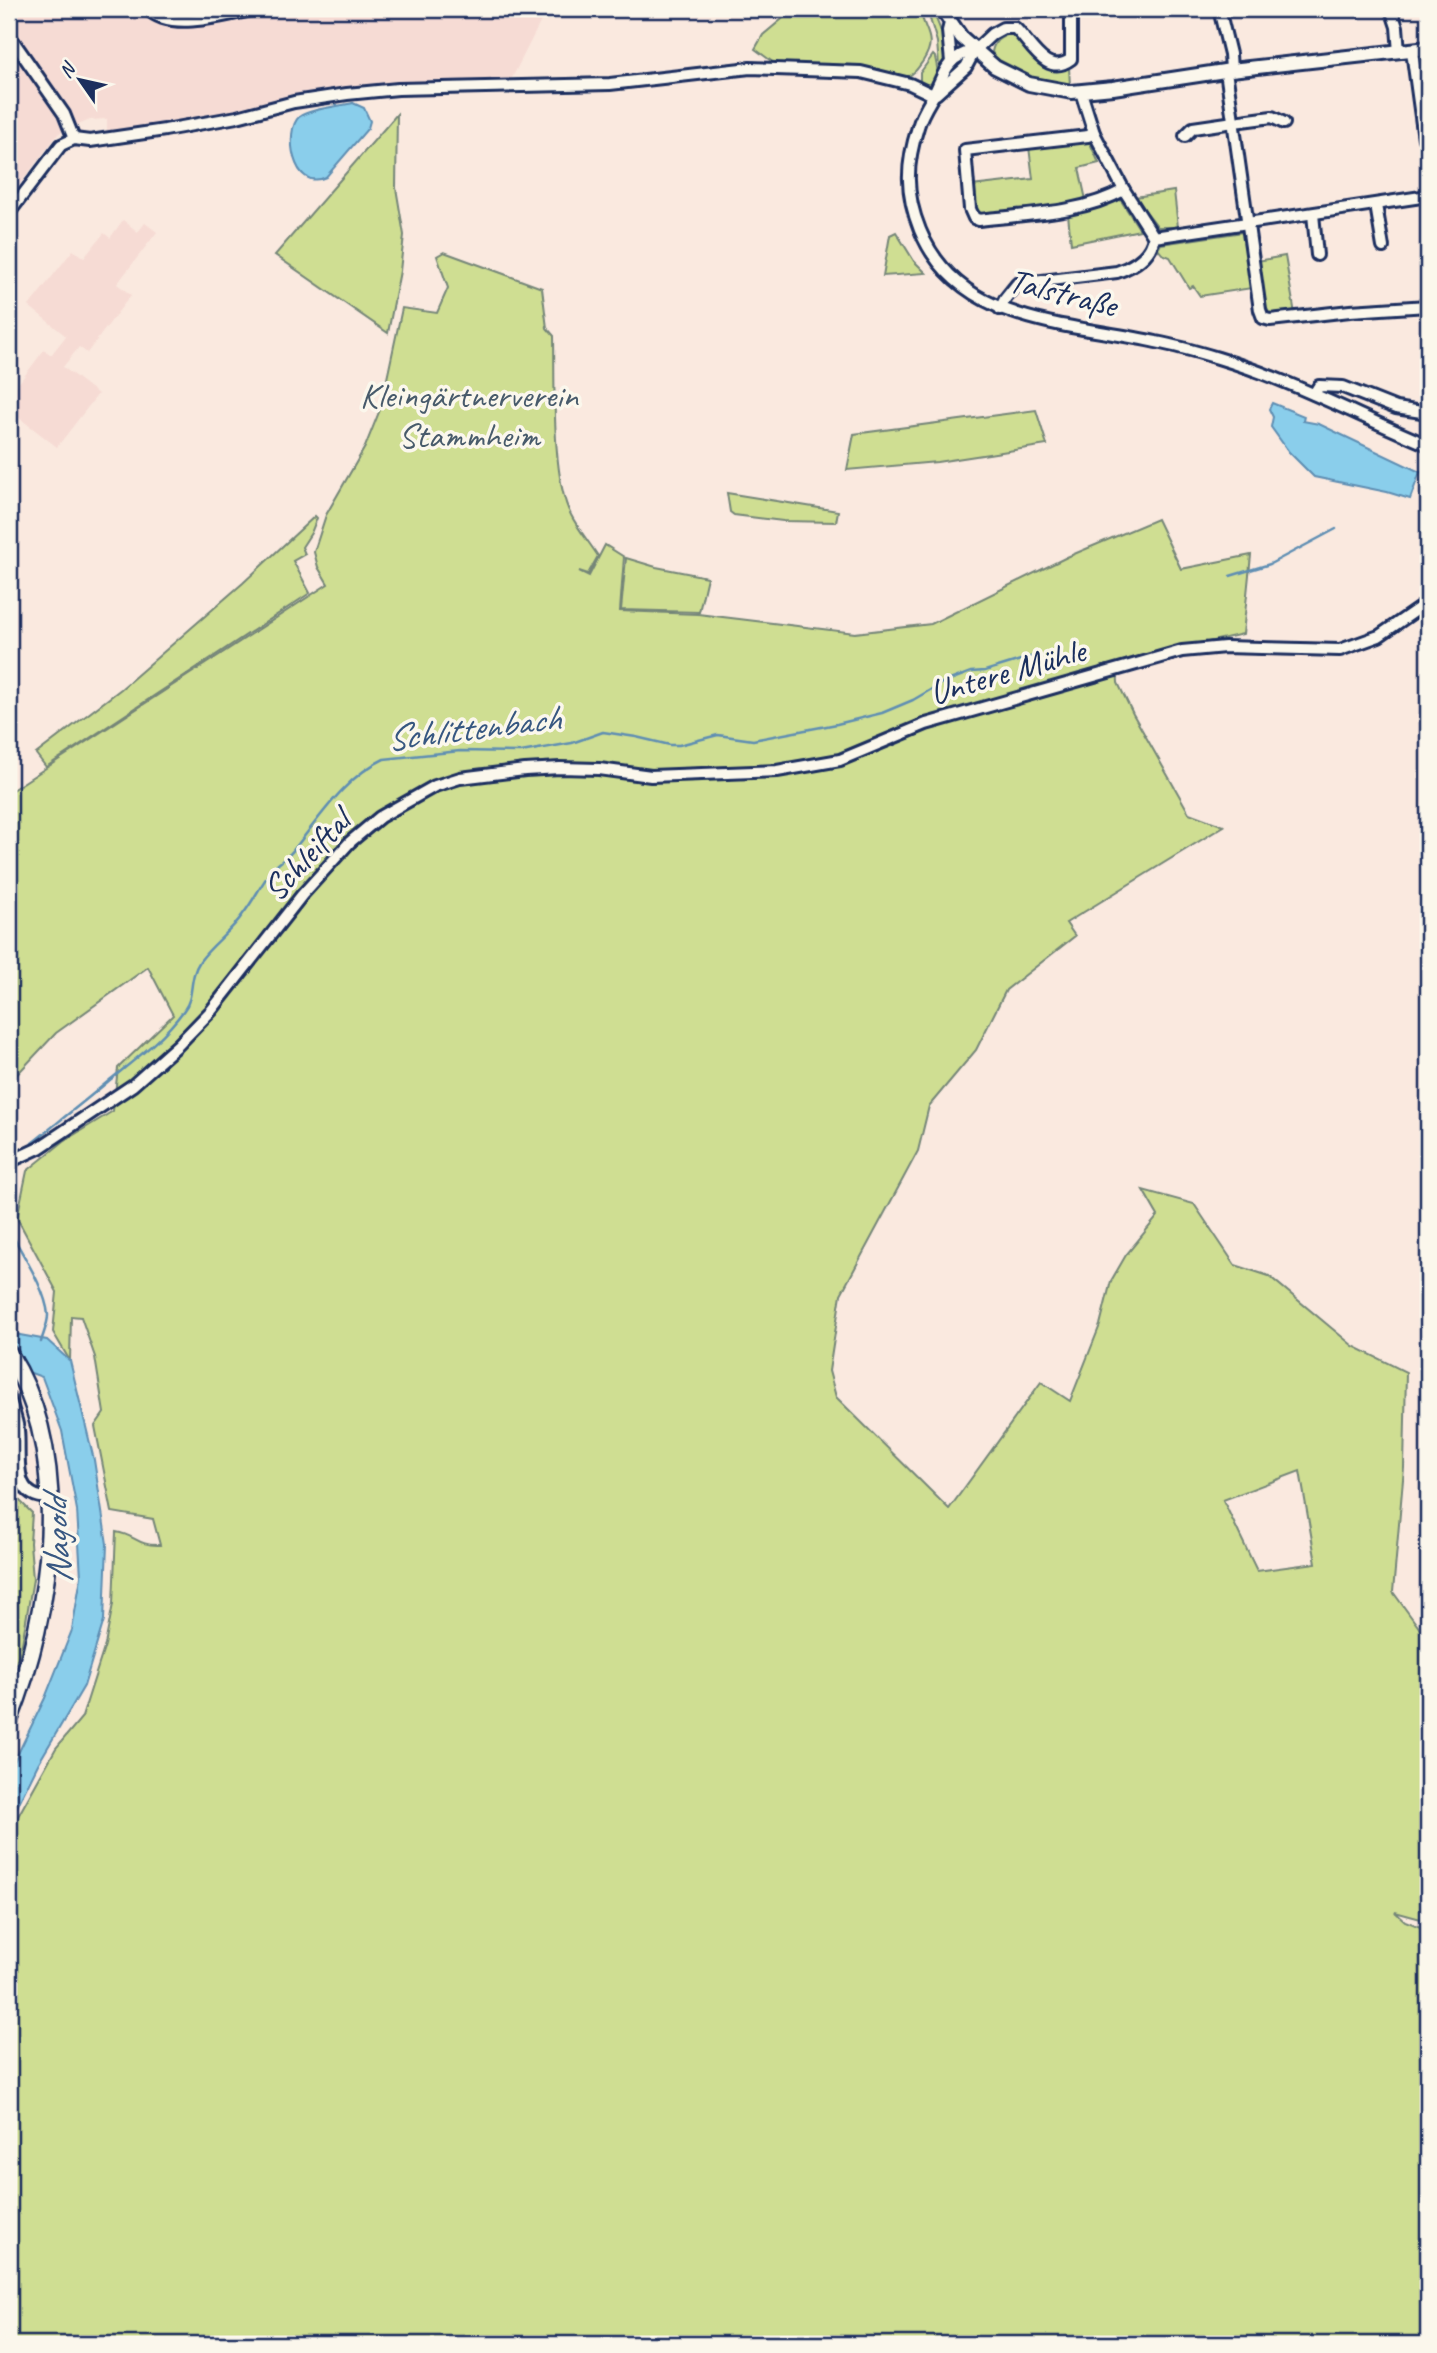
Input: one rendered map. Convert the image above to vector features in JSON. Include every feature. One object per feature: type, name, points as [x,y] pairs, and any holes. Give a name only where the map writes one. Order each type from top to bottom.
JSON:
[{"type":"main road","points":[[9,1354],[30,1392],[44,1447],[49,1551],[45,1596],[32,1652],[9,1720]]},
{"type":"street","points":[[148,9],[162,19],[178,22],[257,9]]},
{"type":"street","points":[[943,9],[950,23],[995,67],[1029,84],[1081,92],[1229,70],[1428,48]]},
{"type":"street","points":[[951,62],[962,53],[975,50],[1003,27],[1015,28],[1048,64],[1058,66],[1071,58],[1071,9]]},
{"type":"street","points":[[1219,9],[1263,318],[1270,320],[1428,306]]},
{"type":"street","points":[[1391,9],[1405,52],[1424,139]]},
{"type":"street","points":[[950,23],[948,31],[951,62]]},
{"type":"street","points":[[9,34],[64,114],[74,139]]},
{"type":"street","name":"Talstraße","points":[[933,96],[966,67],[975,50]]},
{"type":"street","name":"Talstraße","points":[[951,62],[943,71],[921,117],[912,146],[908,184],[911,205],[926,243],[940,265],[961,285],[1000,309],[1078,329],[1156,342],[1219,359],[1314,394],[1428,444]]},
{"type":"street","points":[[9,213],[61,145],[74,139],[90,141],[203,123],[294,102],[347,94],[398,89],[610,84],[750,68],[861,72],[909,84],[933,96]]},
{"type":"street","points":[[1000,309],[1017,284],[1131,267],[1153,243],[1154,237],[1124,190],[1094,133],[1081,92]]},
{"type":"street","points":[[1185,136],[1193,128],[1272,117],[1284,123]]},
{"type":"street","points":[[1094,133],[1080,137],[965,150],[970,209],[974,218],[979,220],[1084,206],[1124,190]]},
{"type":"street","points":[[1154,237],[1428,196]]},
{"type":"street","points":[[1376,205],[1382,247]]},
{"type":"street","points":[[1313,214],[1318,255]]},
{"type":"street","points":[[1314,394],[1319,386],[1343,387],[1396,408],[1428,413]]},
{"type":"street","name":"Untere Mühle","points":[[725,772],[777,771],[840,760],[926,724],[1182,652],[1268,647],[1310,651],[1340,650],[1380,636],[1428,602]]},
{"type":"street","name":"Schleiftal","points":[[14,1159],[39,1148],[133,1085],[178,1045],[211,1011],[302,895],[342,851],[380,817],[405,801],[435,786],[460,778],[525,770],[599,769],[651,776],[725,772]]},
{"type":"street","points":[[9,1398],[18,1428],[20,1476],[24,1487],[39,1498],[48,1498]]},
{"type":"shaded area","points":[[9,9],[546,11],[510,82],[290,100],[198,120],[107,132],[107,119],[90,120],[59,133],[9,198]]},
{"type":"shaded area","points":[[123,220],[138,232],[145,223],[157,232],[117,284],[131,295],[87,353],[79,347],[63,367],[98,394],[57,447],[9,410],[9,396],[44,350],[51,355],[66,336],[29,306],[73,250],[84,258],[104,233],[110,238]]},
{"type":"green space","points":[[794,9],[920,9],[930,40],[927,53],[920,66],[907,77],[861,68],[774,63],[755,49],[763,35]]},
{"type":"green space","points":[[927,9],[932,9],[945,46],[942,69],[939,66],[937,42]]},
{"type":"green space","points":[[1010,34],[1050,69],[1069,67],[1070,86],[1026,76],[1005,67],[992,52],[1000,38]]},
{"type":"green space","points":[[933,55],[938,72],[931,84],[924,85],[920,81],[920,73]]},
{"type":"green space","points":[[397,114],[396,188],[404,235],[388,333],[275,255]]},
{"type":"green space","points":[[1089,141],[1099,163],[1079,168],[1086,200],[983,215],[975,207],[972,186],[1033,179],[1029,147]]},
{"type":"green space","points":[[1174,191],[1178,227],[1158,227],[1135,197]]},
{"type":"green space","points":[[1120,199],[1140,230],[1071,244],[1068,214]]},
{"type":"green space","points":[[896,232],[914,261],[926,273],[883,276],[890,235]]},
{"type":"green space","points":[[1243,232],[1252,288],[1200,296],[1193,286],[1189,288],[1170,257],[1158,249],[1161,244]]},
{"type":"green space","name":"Kleingärtnerverein Stammheim","points":[[444,252],[542,288],[547,328],[554,336],[555,428],[560,478],[571,515],[598,556],[588,574],[579,571],[589,576],[605,545],[624,557],[620,611],[698,614],[855,633],[931,624],[1067,557],[1157,519],[1181,569],[1251,555],[1243,634],[1117,663],[1118,683],[1189,813],[1224,826],[1066,923],[1075,936],[1006,990],[976,1050],[929,1106],[918,1151],[841,1294],[829,1371],[836,1397],[949,1509],[1041,1382],[1070,1401],[1100,1325],[1111,1281],[1126,1255],[1158,1216],[1143,1190],[1194,1204],[1235,1265],[1269,1276],[1353,1346],[1406,1372],[1404,1468],[1393,1592],[1428,1640],[1428,1921],[1395,1912],[1405,1921],[1428,1930],[1428,2344],[9,2344],[9,1840],[17,1818],[56,1748],[82,1717],[105,1645],[113,1604],[116,1532],[146,1544],[160,1545],[153,1519],[112,1512],[95,1426],[104,1413],[95,1357],[81,1317],[71,1316],[70,1361],[53,1332],[57,1292],[17,1218],[27,1171],[64,1141],[113,1111],[118,1068],[173,1015],[148,967],[56,1033],[9,1083],[9,792],[328,584],[318,567],[314,552],[326,515],[365,447],[381,407],[402,308],[437,313],[448,288],[437,256]],"holes":[[[1300,1471],[1316,1563],[1257,1571],[1223,1500]]]},
{"type":"green space","points":[[1285,256],[1295,314],[1270,315],[1264,309],[1257,261]]},
{"type":"green space","points":[[1036,410],[1047,445],[937,462],[847,470],[854,434]]},
{"type":"green space","points":[[727,493],[838,511],[836,522],[783,521],[734,515],[730,512]]},
{"type":"green space","points":[[315,516],[317,518],[311,533],[302,547],[305,554],[293,561],[310,593],[46,767],[36,754],[121,689]]},
{"type":"green space","points":[[626,558],[707,577],[699,612],[621,610]]},
{"type":"green space","points":[[9,1422],[13,1447],[10,1491],[32,1513],[30,1543],[33,1579],[21,1650],[9,1678]]},
{"type":"water","points":[[353,103],[364,108],[370,121],[368,128],[326,177],[314,180],[305,176],[294,158],[294,124],[303,114]]},
{"type":"water","points":[[1272,403],[1304,416],[1303,421],[1319,424],[1420,472],[1410,499],[1314,477],[1289,452],[1271,427],[1273,417],[1269,409]]},
{"type":"water","points":[[9,1333],[47,1340],[70,1361],[94,1460],[107,1544],[104,1620],[84,1686],[38,1764],[9,1823],[9,1772],[45,1698],[72,1630],[81,1577],[77,1510],[62,1431],[42,1377],[9,1365]]},
{"type":"waterway","name":"Schlittenbach","points":[[1230,576],[1270,564],[1336,529]]},
{"type":"waterway","name":"Schlittenbach","points":[[32,1143],[168,1030],[187,1005],[200,961],[238,920],[272,870],[293,851],[324,811],[357,776],[384,759],[460,751],[521,752],[572,743],[603,732],[670,745],[718,735],[753,740],[882,713],[913,700],[942,683],[971,672],[985,671],[1037,655]]},
{"type":"waterway","name":"Schlittenbach","points":[[9,1194],[12,1177],[20,1162]]},
{"type":"waterway","name":"Schlittenbach","points":[[9,1229],[43,1294],[48,1318],[41,1342]]},
{"type":"water label","name":"Nagold","points":[[56,1541]]}]
